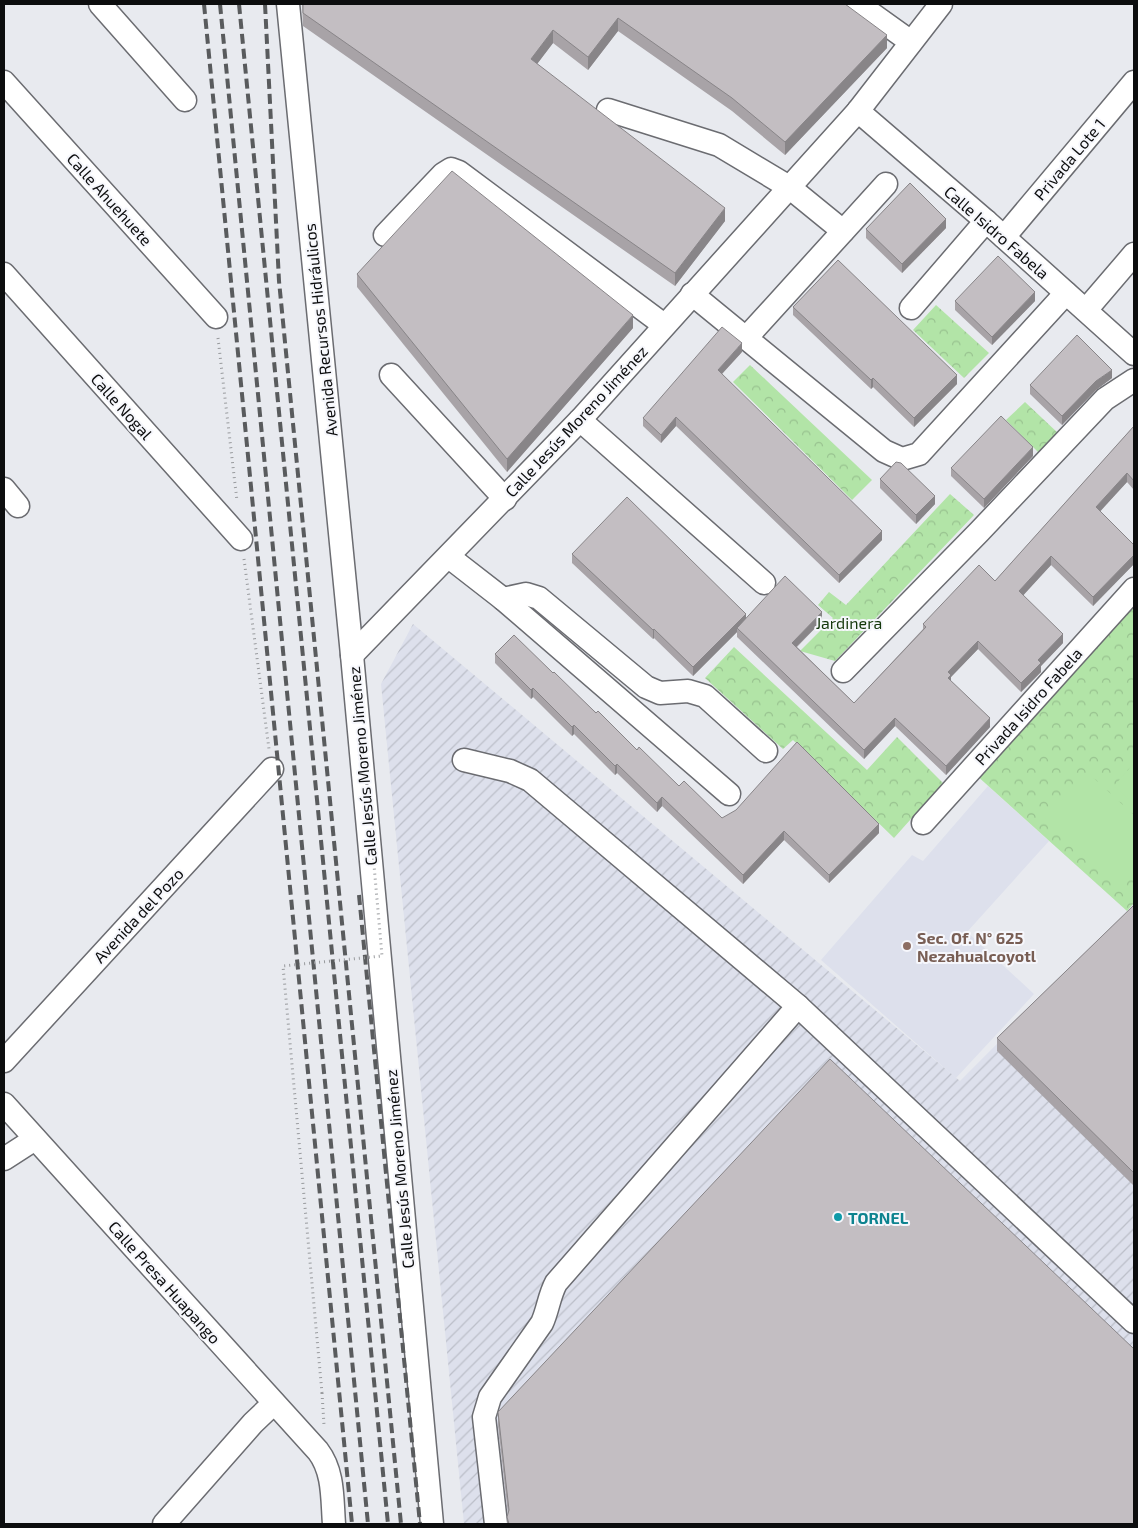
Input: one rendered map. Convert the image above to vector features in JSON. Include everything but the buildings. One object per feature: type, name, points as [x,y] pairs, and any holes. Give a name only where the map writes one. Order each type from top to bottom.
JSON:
[{"type":"street","points":[[100,4],[185,100]]},
{"type":"street","name":"Avenida Recursos Hidráulicos","points":[[288,4],[352,656]]},
{"type":"street","points":[[858,4],[911,42]]},
{"type":"street","name":"Calle Jesús Moreno Jiménez","points":[[432,1524],[352,656],[580,420],[858,111],[940,4]]},
{"type":"street","name":"Calle Ahuehuete","points":[[4,82],[216,317]]},
{"type":"street","name":"Privada Lote 1","points":[[1004,237],[1134,82]]},
{"type":"street","points":[[608,110],[719,145],[789,187],[844,231]]},
{"type":"street","name":"Calle Isidro Fabela","points":[[858,111],[986,221],[1134,354]]},
{"type":"street","points":[[385,235],[443,174],[451,169],[459,172],[664,326]]},
{"type":"street","points":[[747,337],[886,184]]},
{"type":"street","points":[[911,308],[986,221]]},
{"type":"street","points":[[1086,310],[1134,254]]},
{"type":"street","name":"Calle Nogal","points":[[4,274],[241,539]]},
{"type":"street","points":[[692,294],[884,450],[902,459],[919,454],[1066,293]]},
{"type":"street","points":[[391,375],[505,498]]},
{"type":"street","points":[[843,670],[979,532],[1105,399],[1134,380]]},
{"type":"street","points":[[580,420],[764,583]]},
{"type":"street","points":[[449,557],[503,599],[729,794]]},
{"type":"street","name":"Privada Isidro Fabela","points":[[923,822],[1134,589]]},
{"type":"street","points":[[503,599],[526,594],[539,598],[646,688],[660,693],[688,691],[705,696],[766,751]]},
{"type":"street","points":[[464,760],[510,771],[530,780],[798,1006],[1134,1322]]},
{"type":"street","name":"Avenida del Pozo","points":[[4,1061],[272,769]]},
{"type":"street","points":[[496,1524],[484,1417],[486,1407],[490,1397],[542,1323],[547,1312],[551,1292],[556,1283],[798,1006]]},
{"type":"street","name":"Calle Presa Huapango","points":[[4,1104],[326,1461],[330,1472],[334,1524]]},
{"type":"street","points":[[4,1159],[36,1139]]},
{"type":"street","points":[[164,1524],[253,1423],[274,1403]]},
{"type":"path","points":[[322,1393],[283,966],[382,956],[363,740]]},
{"type":"shaded area","points":[[413,624],[960,1081],[1134,906],[1134,1524],[464,1524],[381,684]]},
{"type":"shaded area","name":"Sec. Of. N° 625 Nezahualcoyotl","points":[[988,786],[1049,841],[967,932],[1034,994],[956,1078],[821,960],[912,855],[923,861]]},
{"type":"green space","points":[[936,305],[989,353],[964,378],[913,330]]},
{"type":"green space","points":[[750,365],[872,480],[852,500],[733,382]]},
{"type":"green space","points":[[1025,402],[1059,434],[1040,454],[1006,420]]},
{"type":"green space","name":"Jardinera","points":[[950,494],[974,515],[835,661],[800,651],[833,618],[818,605],[829,592],[846,605]]},
{"type":"green space","points":[[1134,601],[1134,903],[1127,911],[975,774]]},
{"type":"green space","points":[[734,647],[867,770],[897,737],[943,783],[894,838],[793,740],[783,749],[705,678]]},
{"type":"green space","points":[[1134,763],[1134,804],[1114,786]]},
{"type":"green space","points":[[1087,772],[1134,815],[1134,869],[1119,885],[1045,819]]},
{"type":"railway","points":[[204,4],[352,1524]]},
{"type":"railway","points":[[220,4],[368,1524]]},
{"type":"railway","points":[[239,4],[388,1524]]},
{"type":"railway","points":[[265,4],[279,281],[401,1524]]},
{"type":"railway","points":[[359,895],[420,1524]]},
{"type":"place","name":"Sec. Of. N° 625 Nezahualcoyotl","points":[[907,946]]},
{"type":"place","name":"TORNEL","points":[[838,1217]]}]
